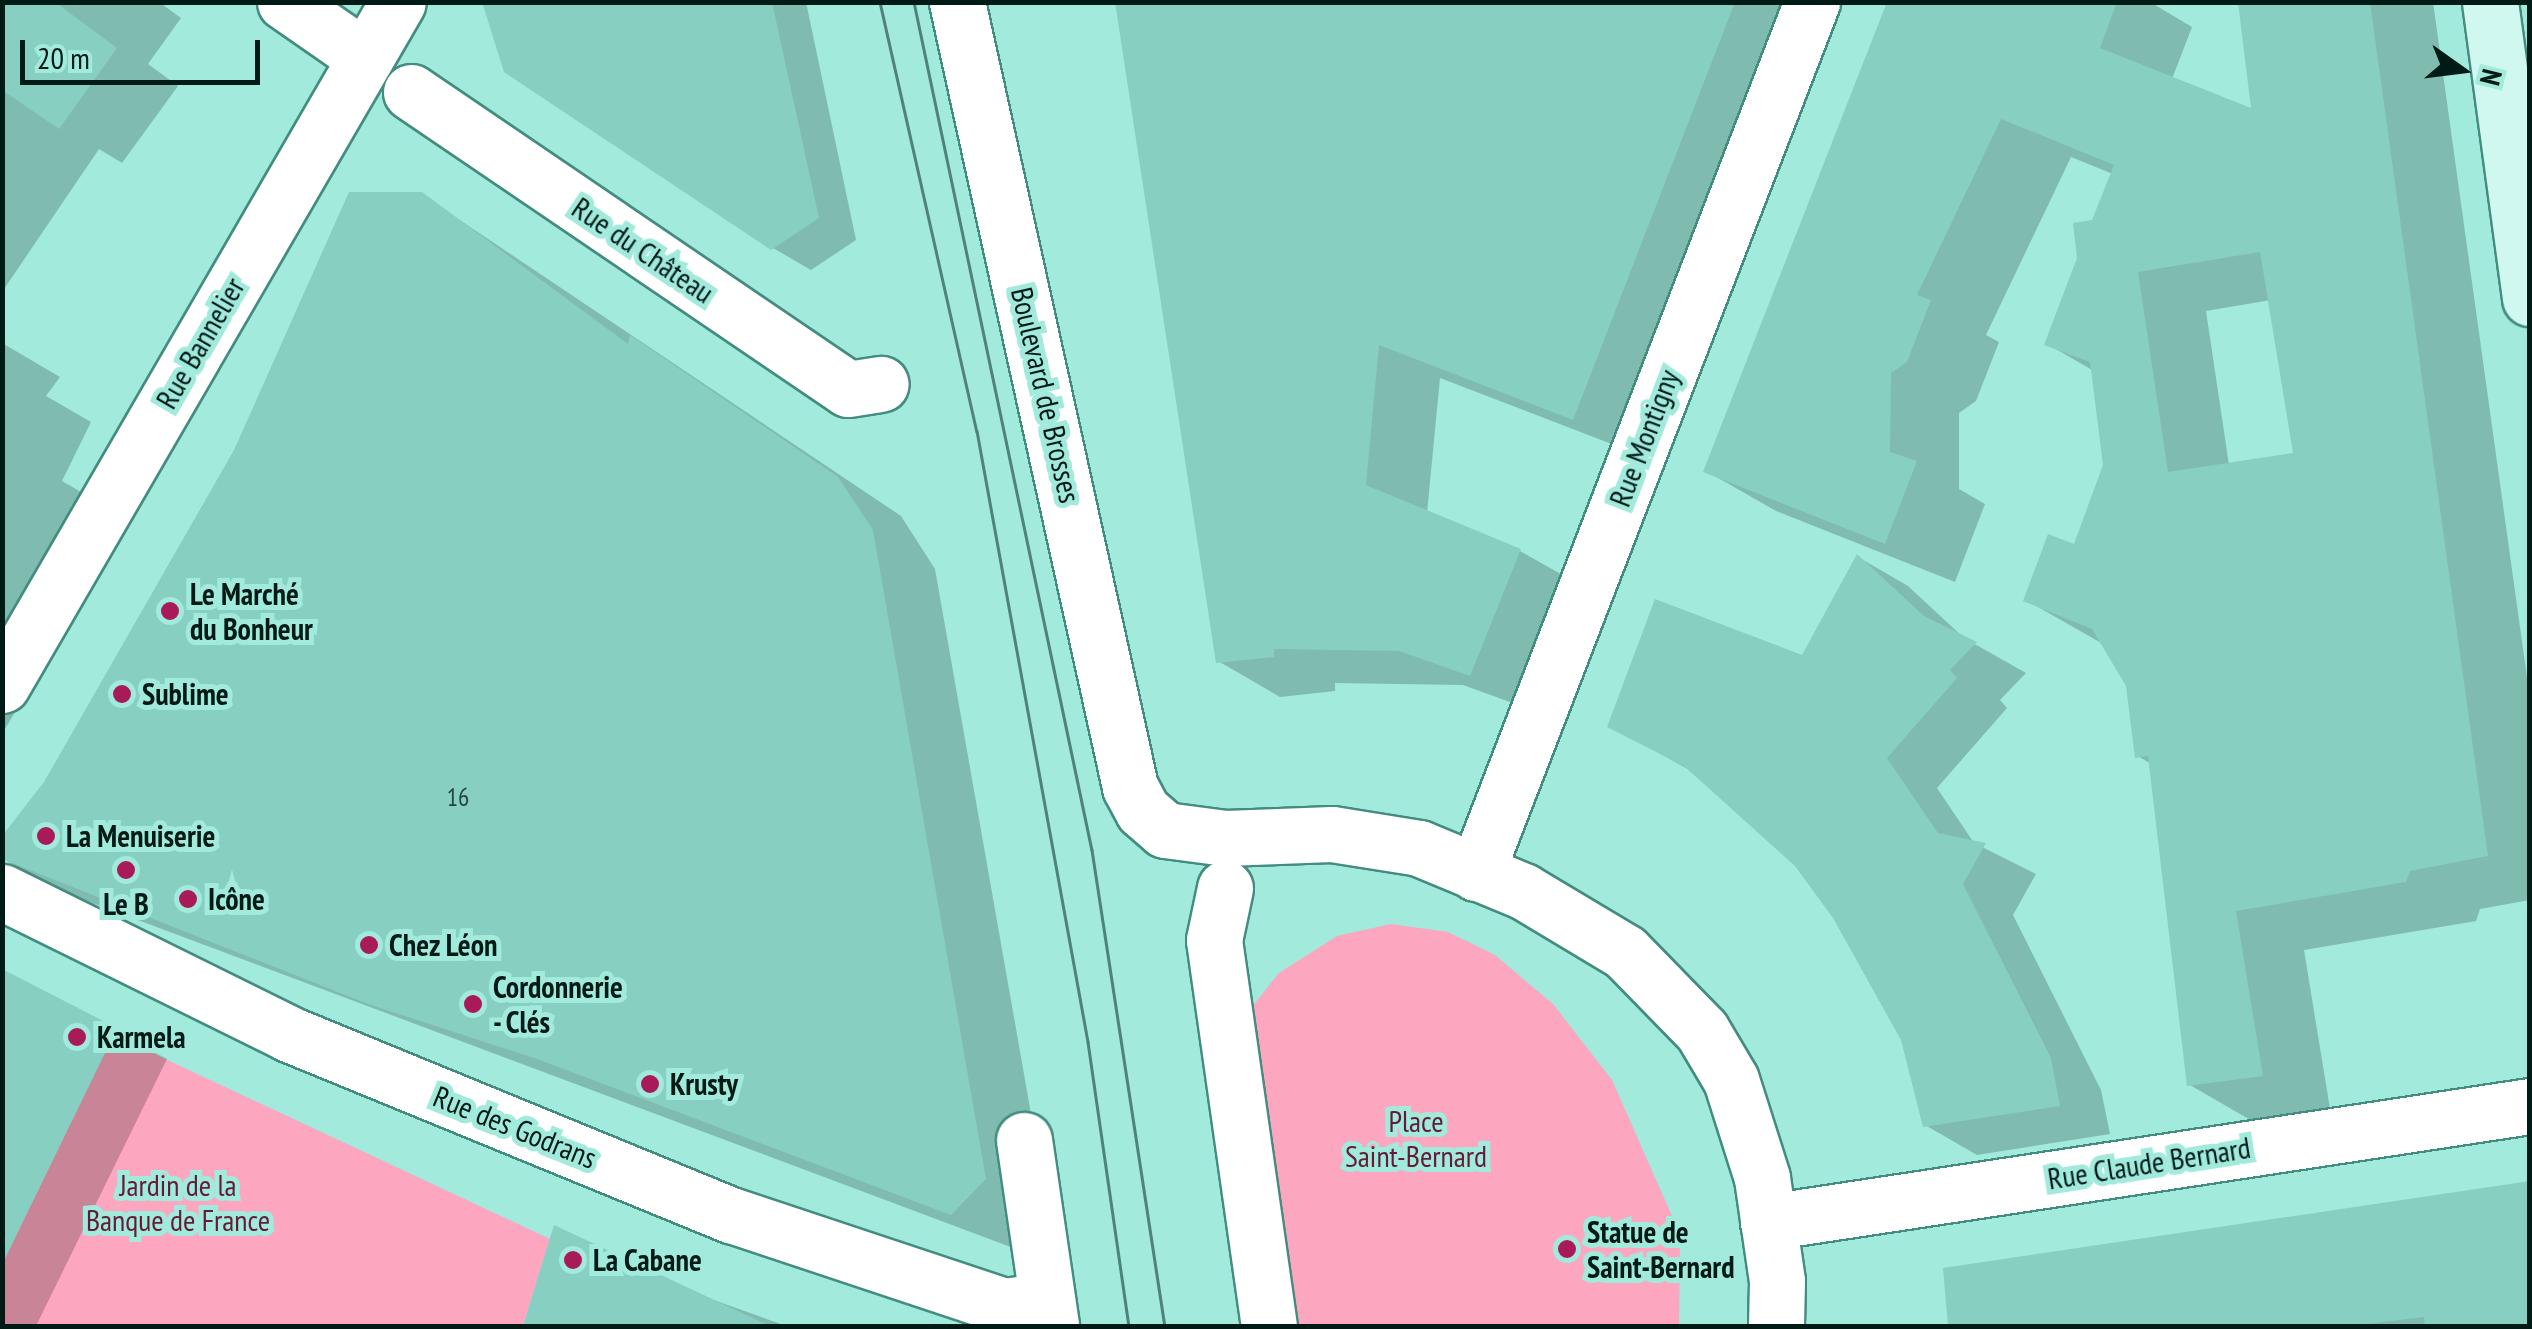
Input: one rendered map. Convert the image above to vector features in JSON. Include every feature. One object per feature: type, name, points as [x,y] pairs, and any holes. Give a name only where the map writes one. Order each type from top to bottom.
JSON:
[{"type":"main road","points":[[2490,2],[2530,298]]},
{"type":"street","points":[[284,2],[366,58]]},
{"type":"street","name":"Rue Bannelier","points":[[2,685],[398,2]]},
{"type":"street","name":"Boulevard de Brosses","points":[[957,2],[1130,788],[1164,830],[1224,838],[1371,837],[1476,873]]},
{"type":"street","name":"Rue Montigny","points":[[1476,873],[1812,2]]},
{"type":"street","name":"Rue du Château","points":[[411,92],[848,389],[881,384]]},
{"type":"street","points":[[1476,873],[1597,932],[1649,973],[1702,1031],[1731,1080],[1755,1148],[1768,1222],[1776,1326]]},
{"type":"street","points":[[1224,888],[1214,940],[1267,1314]]},
{"type":"street","name":"Rue des Godrans","points":[[2,892],[289,1034],[731,1215],[1004,1306],[1049,1313]]},
{"type":"street","name":"Rue Claude Bernard","points":[[1768,1222],[2530,1106]]},
{"type":"street","points":[[1024,1140],[1049,1313]]},
{"type":"green space","name":"Place Saint-Bernard","points":[[1391,924],[1448,932],[1495,955],[1553,1004],[1612,1080],[1680,1234],[1679,1326],[1253,1326],[1237,1026],[1279,973],[1337,936]]},
{"type":"green space","name":"Jardin de la Banque de France","points":[[114,1035],[550,1239],[523,1326],[3,1326],[2,1263]]},
{"type":"building","points":[[2,2],[55,2],[117,48],[59,129],[2,90]]},
{"type":"building","points":[[482,2],[772,2],[819,218],[771,250],[504,72]]},
{"type":"building","points":[[1115,2],[1735,2],[1573,420],[1379,345],[1366,485],[1521,549],[1470,676],[1399,651],[1274,649],[1274,657],[1216,663]]},
{"type":"building","points":[[1887,2],[2117,2],[2100,48],[2251,108],[2238,2],[2370,2],[2488,856],[2410,871],[2406,882],[2236,911],[2263,1076],[2187,1086],[2148,756],[2135,758],[2126,686],[2092,629],[2023,601],[2048,534],[2074,544],[2103,465],[2090,362],[2044,345],[2077,258],[2073,223],[2092,220],[2114,165],[2001,119],[1917,295],[1931,300],[1907,362],[1891,373],[1890,452],[1917,461],[1885,544],[1703,472]],"holes":[[[2260,252],[2293,453],[2168,472],[2138,272]]]},
{"type":"building","points":[[349,192],[422,192],[628,344],[630,335],[838,477],[873,530],[986,1179],[951,1215],[537,1059],[368,1004],[2,859],[2,836],[44,782],[234,450]]},
{"type":"building","points":[[1857,554],[1924,616],[1977,642],[1950,670],[1957,678],[1887,758],[1938,833],[1986,843],[1963,884],[2051,1058],[2060,1106],[1923,1127],[1901,1040],[1833,918],[1795,866],[1684,766],[1607,727],[1655,599],[1802,655]]},
{"type":"building","points":[[2,969],[117,1028],[2,1265]]},
{"type":"building","points":[[2530,1181],[2530,1326],[2425,1326],[2424,1317],[2350,1326],[1948,1326],[1943,1268]]},
{"type":"building","points":[[554,1225],[770,1326],[523,1326]]},
{"type":"tram line","points":[[880,2],[977,431],[1088,1042],[1129,1326]]},
{"type":"tram line","points":[[914,2],[1092,850],[1165,1326]]},
{"type":"place","name":"Le Marché du Bonheur","points":[[170,611]]},
{"type":"place","name":"Sublime","points":[[122,694]]},
{"type":"place","name":"La Menuiserie","points":[[46,836]]},
{"type":"place","name":"Le B","points":[[126,870]]},
{"type":"place","name":"Icône","points":[[188,899]]},
{"type":"place","name":"Chez Léon","points":[[369,945]]},
{"type":"place","name":"Cordonnerie - Clés","points":[[473,1004]]},
{"type":"place","name":"Karmela","points":[[77,1037]]},
{"type":"place","name":"Krusty","points":[[650,1084]]},
{"type":"place","name":"Statue de Saint-Bernard","points":[[1567,1249]]},
{"type":"place","name":"La Cabane","points":[[573,1260]]}]
